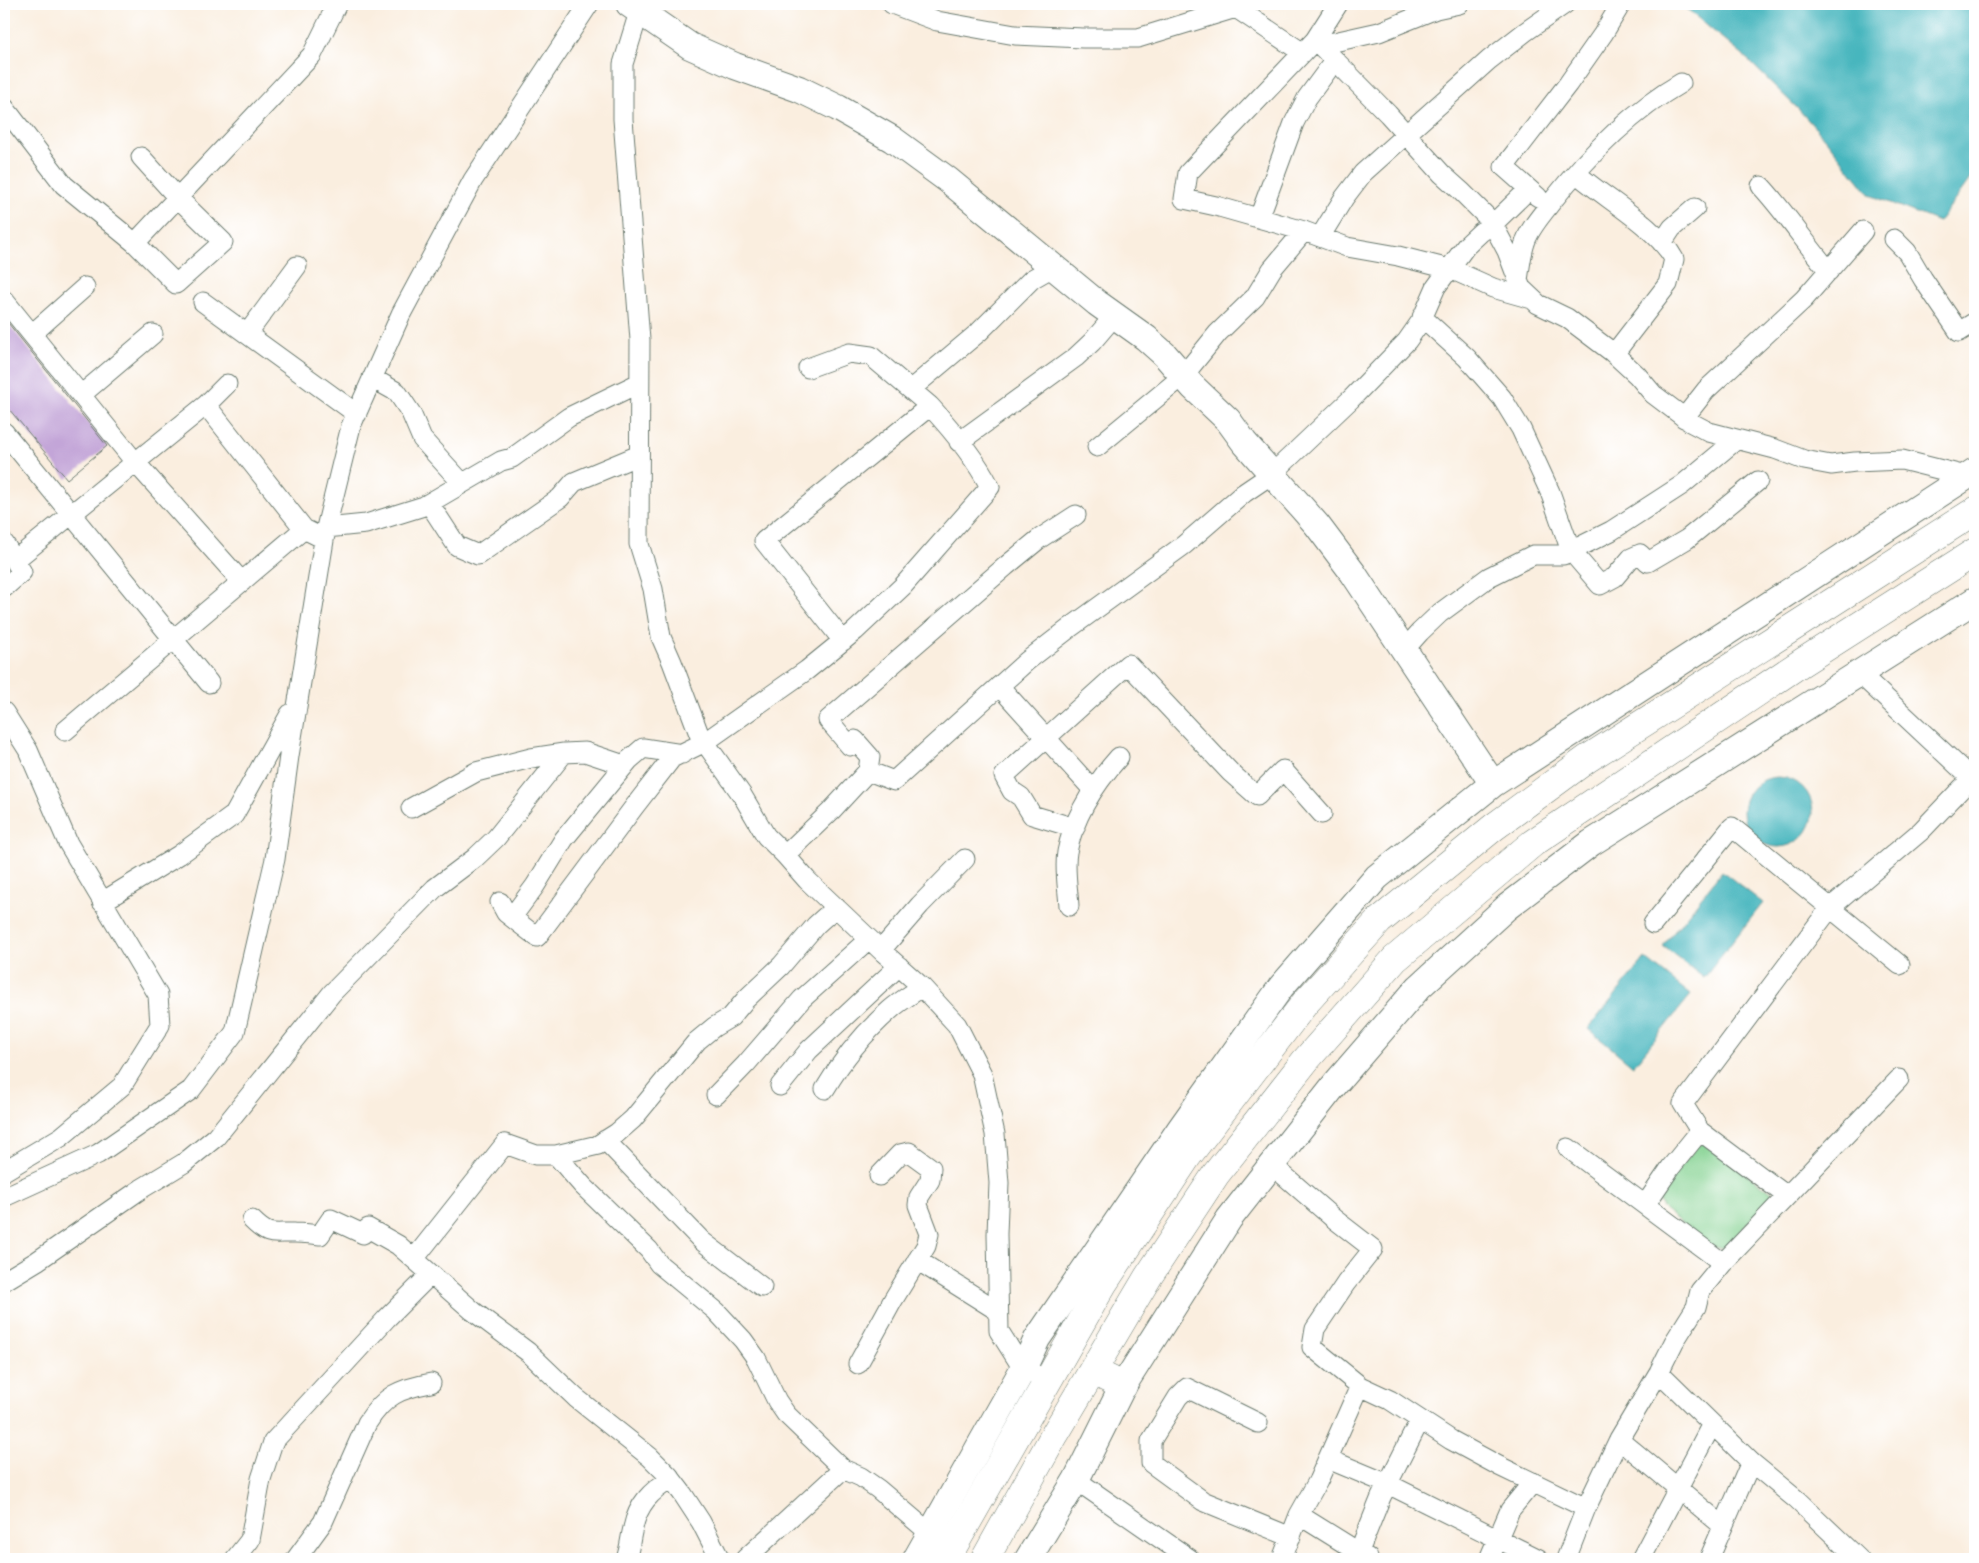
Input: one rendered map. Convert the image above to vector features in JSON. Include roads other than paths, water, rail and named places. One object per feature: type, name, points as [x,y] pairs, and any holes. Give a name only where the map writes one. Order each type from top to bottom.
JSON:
[{"type":"highway","points":[[946,1559],[1104,1284],[1188,1157],[1305,1003],[1379,921],[1494,827],[1587,759],[1975,511]]},
{"type":"highway","points":[[985,1559],[1148,1277],[1216,1174],[1305,1061],[1395,959],[1532,843],[1801,663],[1975,552]]},
{"type":"highway","points":[[1093,1371],[1123,1386]]},
{"type":"street","points":[[136,243],[312,55],[337,4]]},
{"type":"street","points":[[4,1198],[98,1154],[191,1090],[236,1032],[274,859],[298,695],[325,534],[351,426],[402,314],[473,180],[589,4]]},
{"type":"street","points":[[892,4],[937,21],[1015,35],[1083,38],[1138,38],[1236,8],[1319,51],[1406,134],[1442,174],[1493,224],[1507,252],[1521,288],[1533,299],[1567,318],[1614,354],[1654,394],[1684,418],[1709,432],[1775,449],[1804,460],[1831,465],[1902,460],[1971,474]]},
{"type":"street","points":[[1259,218],[1294,122],[1307,98],[1319,51],[1338,4]]},
{"type":"street","points":[[1458,4],[1418,15],[1379,32],[1334,42],[1319,51],[1188,173],[1184,199],[1259,218],[1312,234],[1346,247],[1398,256],[1448,269],[1492,288],[1533,299]]},
{"type":"street","points":[[1097,447],[1183,376],[1218,333],[1255,297],[1272,269],[1312,234],[1363,173],[1489,60],[1565,4]]},
{"type":"street","points":[[1548,206],[1504,167],[1568,84],[1603,34],[1621,4]]},
{"type":"street","points":[[1049,1381],[1023,1369],[999,1330],[997,1234],[999,1183],[995,1134],[982,1074],[957,1025],[922,987],[807,880],[786,855],[766,836],[742,795],[699,734],[661,637],[652,589],[639,544],[640,340],[623,119],[624,64],[634,8],[690,46],[735,66],[799,89],[838,108],[892,139],[948,180],[1097,303],[1146,338],[1228,420],[1244,442],[1317,525],[1353,573],[1492,784]]},
{"type":"street","points":[[1518,282],[1525,242],[1535,223],[1548,206],[1576,173],[1634,116],[1661,94],[1680,83]]},
{"type":"street","points":[[4,107],[64,185],[136,243],[176,284],[223,242],[178,198],[141,157]]},
{"type":"street","points":[[1576,173],[1640,222],[1662,242],[1674,259],[1668,284],[1614,354]]},
{"type":"street","points":[[1761,186],[1792,222],[1813,253],[1829,271]]},
{"type":"street","points":[[868,771],[894,781],[1027,661],[1071,626],[1184,545],[1244,493],[1272,474],[1351,400],[1407,341],[1422,317],[1436,287],[1466,246],[1493,224],[1529,189]]},
{"type":"street","points":[[1662,242],[1672,228],[1694,208]]},
{"type":"street","points":[[1684,418],[1706,390],[1804,300],[1863,231]]},
{"type":"street","points":[[1894,239],[1908,252],[1923,279],[1959,332],[1975,322]]},
{"type":"street","points":[[247,334],[297,266]]},
{"type":"street","points":[[911,389],[979,332],[1032,279],[1053,267]]},
{"type":"street","points":[[32,334],[84,287]]},
{"type":"street","points":[[4,300],[135,462],[242,582]]},
{"type":"street","points":[[203,302],[357,414]]},
{"type":"street","points":[[960,442],[1076,357],[1092,342],[1115,315]]},
{"type":"street","points":[[1422,317],[1467,358],[1502,398],[1521,429],[1550,492],[1571,551],[1600,584],[1615,577],[1631,558],[1640,554],[1648,562],[1686,539],[1758,481]]},
{"type":"street","points":[[81,395],[153,334]]},
{"type":"street","points":[[500,902],[506,913],[537,937],[672,758],[705,742],[808,670],[843,641],[903,586],[990,487],[985,476],[946,423],[911,389],[871,356],[850,353],[808,368]]},
{"type":"street","points":[[372,378],[397,392],[411,413],[422,439],[462,483]]},
{"type":"street","points":[[15,560],[206,405],[227,384]]},
{"type":"street","points":[[206,405],[304,529],[325,534],[366,524],[429,503],[501,461],[512,458],[569,417],[639,384]]},
{"type":"street","points":[[843,641],[764,541],[930,406]]},
{"type":"street","points":[[4,432],[209,683]]},
{"type":"street","points":[[1404,650],[1440,613],[1489,577],[1532,555],[1563,555],[1611,531],[1662,500],[1702,470],[1736,440]]},
{"type":"street","points":[[429,503],[457,546],[478,555],[560,498],[574,482],[639,455]]},
{"type":"street","points":[[916,1559],[1023,1369],[1042,1331],[1180,1129],[1281,987],[1377,877],[1492,784],[1971,474]]},
{"type":"street","points":[[786,855],[832,811],[868,771],[870,757],[854,740],[850,746],[828,720],[1006,566],[1039,539],[1076,515]]},
{"type":"street","points":[[65,731],[304,529]]},
{"type":"street","points":[[4,543],[22,572],[4,588]]},
{"type":"street","points":[[1028,1559],[1076,1480],[1123,1386],[1229,1219],[1336,1083],[1418,986],[1507,907],[1591,843],[1975,600]]},
{"type":"street","points":[[1075,828],[1032,815],[1020,797],[1012,791],[1004,776],[1128,664],[1257,796],[1283,770],[1322,814]]},
{"type":"street","points":[[1787,1196],[1700,1131],[1683,1104],[1830,908],[1921,831],[1962,788],[1974,779],[1859,673]]},
{"type":"street","points":[[999,686],[1093,790]]},
{"type":"street","points":[[102,902],[179,855],[234,815],[285,725],[298,695]]},
{"type":"street","points":[[4,712],[28,750],[68,843],[158,996],[160,1025],[122,1086],[61,1137],[4,1172]]},
{"type":"street","points":[[512,917],[564,839],[624,765],[643,748],[682,754]]},
{"type":"street","points":[[411,808],[476,772],[531,758],[585,752],[624,765]]},
{"type":"street","points":[[4,1281],[45,1256],[140,1189],[184,1163],[216,1137],[332,993],[434,888],[475,858],[496,838],[564,753]]},
{"type":"street","points":[[1070,906],[1067,852],[1080,812],[1104,773],[1119,757]]},
{"type":"street","points":[[1653,924],[1732,827],[1900,965]]},
{"type":"street","points":[[716,1095],[746,1064],[802,999],[875,944],[920,905],[965,859]]},
{"type":"street","points":[[414,1259],[506,1144],[536,1155],[556,1155],[598,1145],[617,1133],[633,1119],[696,1041],[731,1017],[746,999],[781,966],[816,925],[836,907]]},
{"type":"street","points":[[780,1086],[809,1050],[899,966]]},
{"type":"street","points":[[825,1089],[836,1070],[868,1033],[890,1010],[922,987]]},
{"type":"street","points":[[1566,1559],[1586,1508],[1619,1439],[1696,1307],[1700,1291],[1723,1263],[1899,1079]]},
{"type":"street","points":[[1645,1205],[1700,1131]]},
{"type":"street","points":[[605,1140],[702,1241],[762,1287]]},
{"type":"street","points":[[1568,1148],[1723,1263]]},
{"type":"street","points":[[858,1364],[926,1246],[929,1234],[918,1205],[919,1197],[930,1180],[932,1168],[909,1152],[900,1154],[880,1176]]},
{"type":"street","points":[[556,1155],[583,1186],[649,1250],[659,1264],[716,1310],[743,1340],[756,1358],[777,1401],[786,1414],[843,1470],[861,1477],[878,1489],[931,1534]]},
{"type":"street","points":[[1272,1165],[1333,1218],[1373,1248],[1346,1283],[1315,1329],[1312,1347],[1360,1386],[1390,1400],[1451,1440],[1586,1508]]},
{"type":"street","points":[[252,1220],[260,1228],[276,1235],[293,1233],[320,1235],[331,1219],[363,1234],[368,1228],[398,1245],[472,1311],[528,1352],[576,1398],[650,1457],[671,1479],[701,1522],[720,1559]]},
{"type":"street","points":[[917,1260],[998,1310]]},
{"type":"street","points":[[235,1559],[250,1540],[261,1479],[272,1442],[387,1318],[431,1274]]},
{"type":"street","points":[[1659,1372],[1751,1462],[1797,1500],[1859,1559]]},
{"type":"street","points":[[296,1559],[323,1522],[367,1423],[377,1408],[395,1393],[431,1383]]},
{"type":"street","points":[[1282,1559],[1299,1515],[1328,1459],[1360,1386]]},
{"type":"street","points":[[1258,1423],[1187,1388],[1178,1397],[1152,1441],[1151,1463],[1203,1500],[1291,1537]]},
{"type":"street","points":[[1299,1515],[1361,1557],[1388,1484],[1420,1420]]},
{"type":"street","points":[[1641,1559],[1712,1424]]},
{"type":"street","points":[[1619,1439],[1723,1526]]},
{"type":"street","points":[[1328,1459],[1388,1484],[1539,1559]]},
{"type":"street","points":[[1709,1559],[1751,1462]]},
{"type":"street","points":[[745,1559],[843,1470]]},
{"type":"street","points":[[626,1559],[631,1547],[633,1528],[642,1505],[654,1488],[671,1479]]},
{"type":"street","points":[[1076,1480],[1190,1559]]},
{"type":"street","points":[[1489,1559],[1510,1510],[1533,1482]]},
{"type":"water","points":[[1681,4],[1975,4],[1975,172],[1939,222],[1870,195],[1827,141],[1799,110],[1747,59]]},
{"type":"water","points":[[1778,777],[1791,780],[1803,787],[1810,799],[1813,812],[1810,825],[1803,837],[1791,844],[1778,847],[1765,844],[1753,837],[1746,825],[1743,812],[1746,799],[1753,787],[1765,780]]},
{"type":"water","points":[[1722,871],[1763,903],[1704,978],[1663,946]]},
{"type":"water","points":[[1645,958],[1691,995],[1633,1066],[1588,1029]]}]
